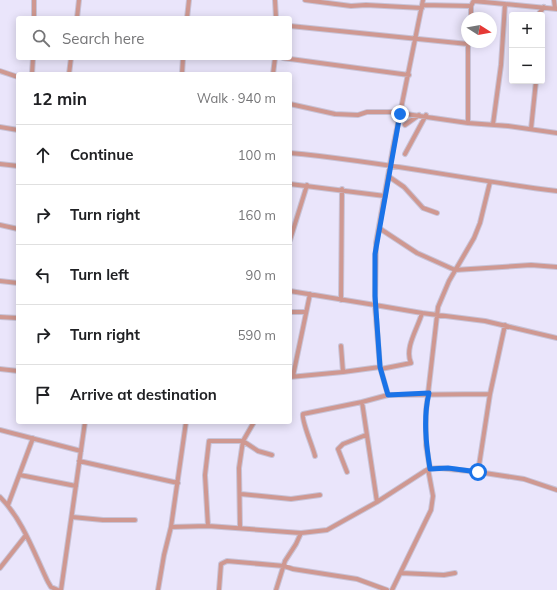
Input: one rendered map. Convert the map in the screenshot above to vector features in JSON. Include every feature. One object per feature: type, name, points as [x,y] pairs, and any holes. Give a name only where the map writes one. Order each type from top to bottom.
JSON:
[{"type":"street","points":[[34,0],[34,16]]},
{"type":"street","points":[[77,16],[79,0]]},
{"type":"street","points":[[187,16],[189,0]]},
{"type":"street","points":[[275,0],[276,16]]},
{"type":"street","points":[[305,0],[333,2],[351,6],[471,6]]},
{"type":"street","points":[[388,395],[381,368],[375,305],[375,254],[390,165],[423,0]]},
{"type":"street","points":[[470,12],[474,0],[556,8],[554,0]]},
{"type":"street","points":[[493,124],[498,91],[505,4]]},
{"type":"street","points":[[540,12],[544,7]]},
{"type":"street","points":[[292,26],[461,42]]},
{"type":"street","points":[[468,48],[467,60],[470,100],[468,123]]},
{"type":"street","points":[[292,59],[409,75]]},
{"type":"street","points":[[32,72],[33,60]]},
{"type":"street","points":[[69,72],[71,60]]},
{"type":"street","points":[[182,72],[183,60]]},
{"type":"street","points":[[273,72],[275,60]]},
{"type":"street","points":[[0,71],[16,76]]},
{"type":"street","points":[[531,129],[536,84]]},
{"type":"street","points":[[292,104],[335,114],[358,115],[367,112],[388,112],[424,115],[468,123],[493,124],[557,133]]},
{"type":"street","points":[[405,125],[410,120],[424,115]]},
{"type":"street","points":[[405,154],[424,115]]},
{"type":"street","points":[[0,127],[16,130]]},
{"type":"street","points":[[292,153],[390,165],[557,192]]},
{"type":"street","points":[[0,164],[16,166]]},
{"type":"street","points":[[388,176],[404,187],[424,208],[437,213]]},
{"type":"street","points":[[392,590],[433,503],[433,491],[426,446],[426,411],[432,352],[440,299],[455,270],[466,253],[480,223],[490,182]]},
{"type":"street","points":[[292,184],[342,189],[385,196]]},
{"type":"street","points":[[292,234],[307,185]]},
{"type":"street","points":[[342,189],[342,300]]},
{"type":"street","points":[[0,225],[16,229]]},
{"type":"street","points":[[379,228],[417,253],[455,270],[531,266],[557,267]]},
{"type":"street","points":[[0,281],[16,283]]},
{"type":"street","points":[[292,291],[505,325],[557,338]]},
{"type":"street","points":[[310,294],[292,377],[381,368],[411,363],[408,357],[409,350],[422,313]]},
{"type":"street","points":[[292,312],[305,312]]},
{"type":"street","points":[[0,317],[16,318]]},
{"type":"street","points":[[478,472],[490,394],[505,325]]},
{"type":"street","points":[[341,346],[343,372]]},
{"type":"street","points":[[0,369],[16,371]]},
{"type":"street","points":[[315,456],[311,440],[302,420],[303,414],[388,395],[429,393],[490,394]]},
{"type":"street","points":[[362,402],[377,502]]},
{"type":"street","points":[[0,497],[8,505],[26,535],[51,587],[60,590],[85,424]]},
{"type":"street","points":[[158,590],[171,526],[186,424]]},
{"type":"street","points":[[240,528],[241,494],[239,468],[243,441],[253,424]]},
{"type":"street","points":[[0,430],[80,451]]},
{"type":"street","points":[[347,472],[338,449],[343,444],[366,435]]},
{"type":"street","points":[[8,505],[33,438]]},
{"type":"street","points":[[208,526],[205,475],[207,443],[212,440],[243,441],[258,451],[272,455]]},
{"type":"street","points":[[79,461],[178,483]]},
{"type":"street","points":[[171,526],[208,526],[301,533],[327,530],[377,502],[429,469],[448,468],[524,479],[557,490]]},
{"type":"street","points":[[20,475],[76,486]]},
{"type":"street","points":[[241,494],[291,499],[320,495]]},
{"type":"street","points":[[72,517],[103,520],[135,520]]},
{"type":"street","points":[[276,590],[284,566],[301,533]]},
{"type":"street","points":[[0,568],[26,535]]},
{"type":"street","points":[[219,590],[220,567],[224,562],[284,566],[293,569],[357,579],[388,590]]},
{"type":"street","points":[[401,573],[439,575],[455,573]]},
{"type":"route","points":[[400,114],[376,243],[374,264],[380,367],[388,395],[429,393],[426,411],[426,446],[430,469],[448,468],[478,472]]}]
